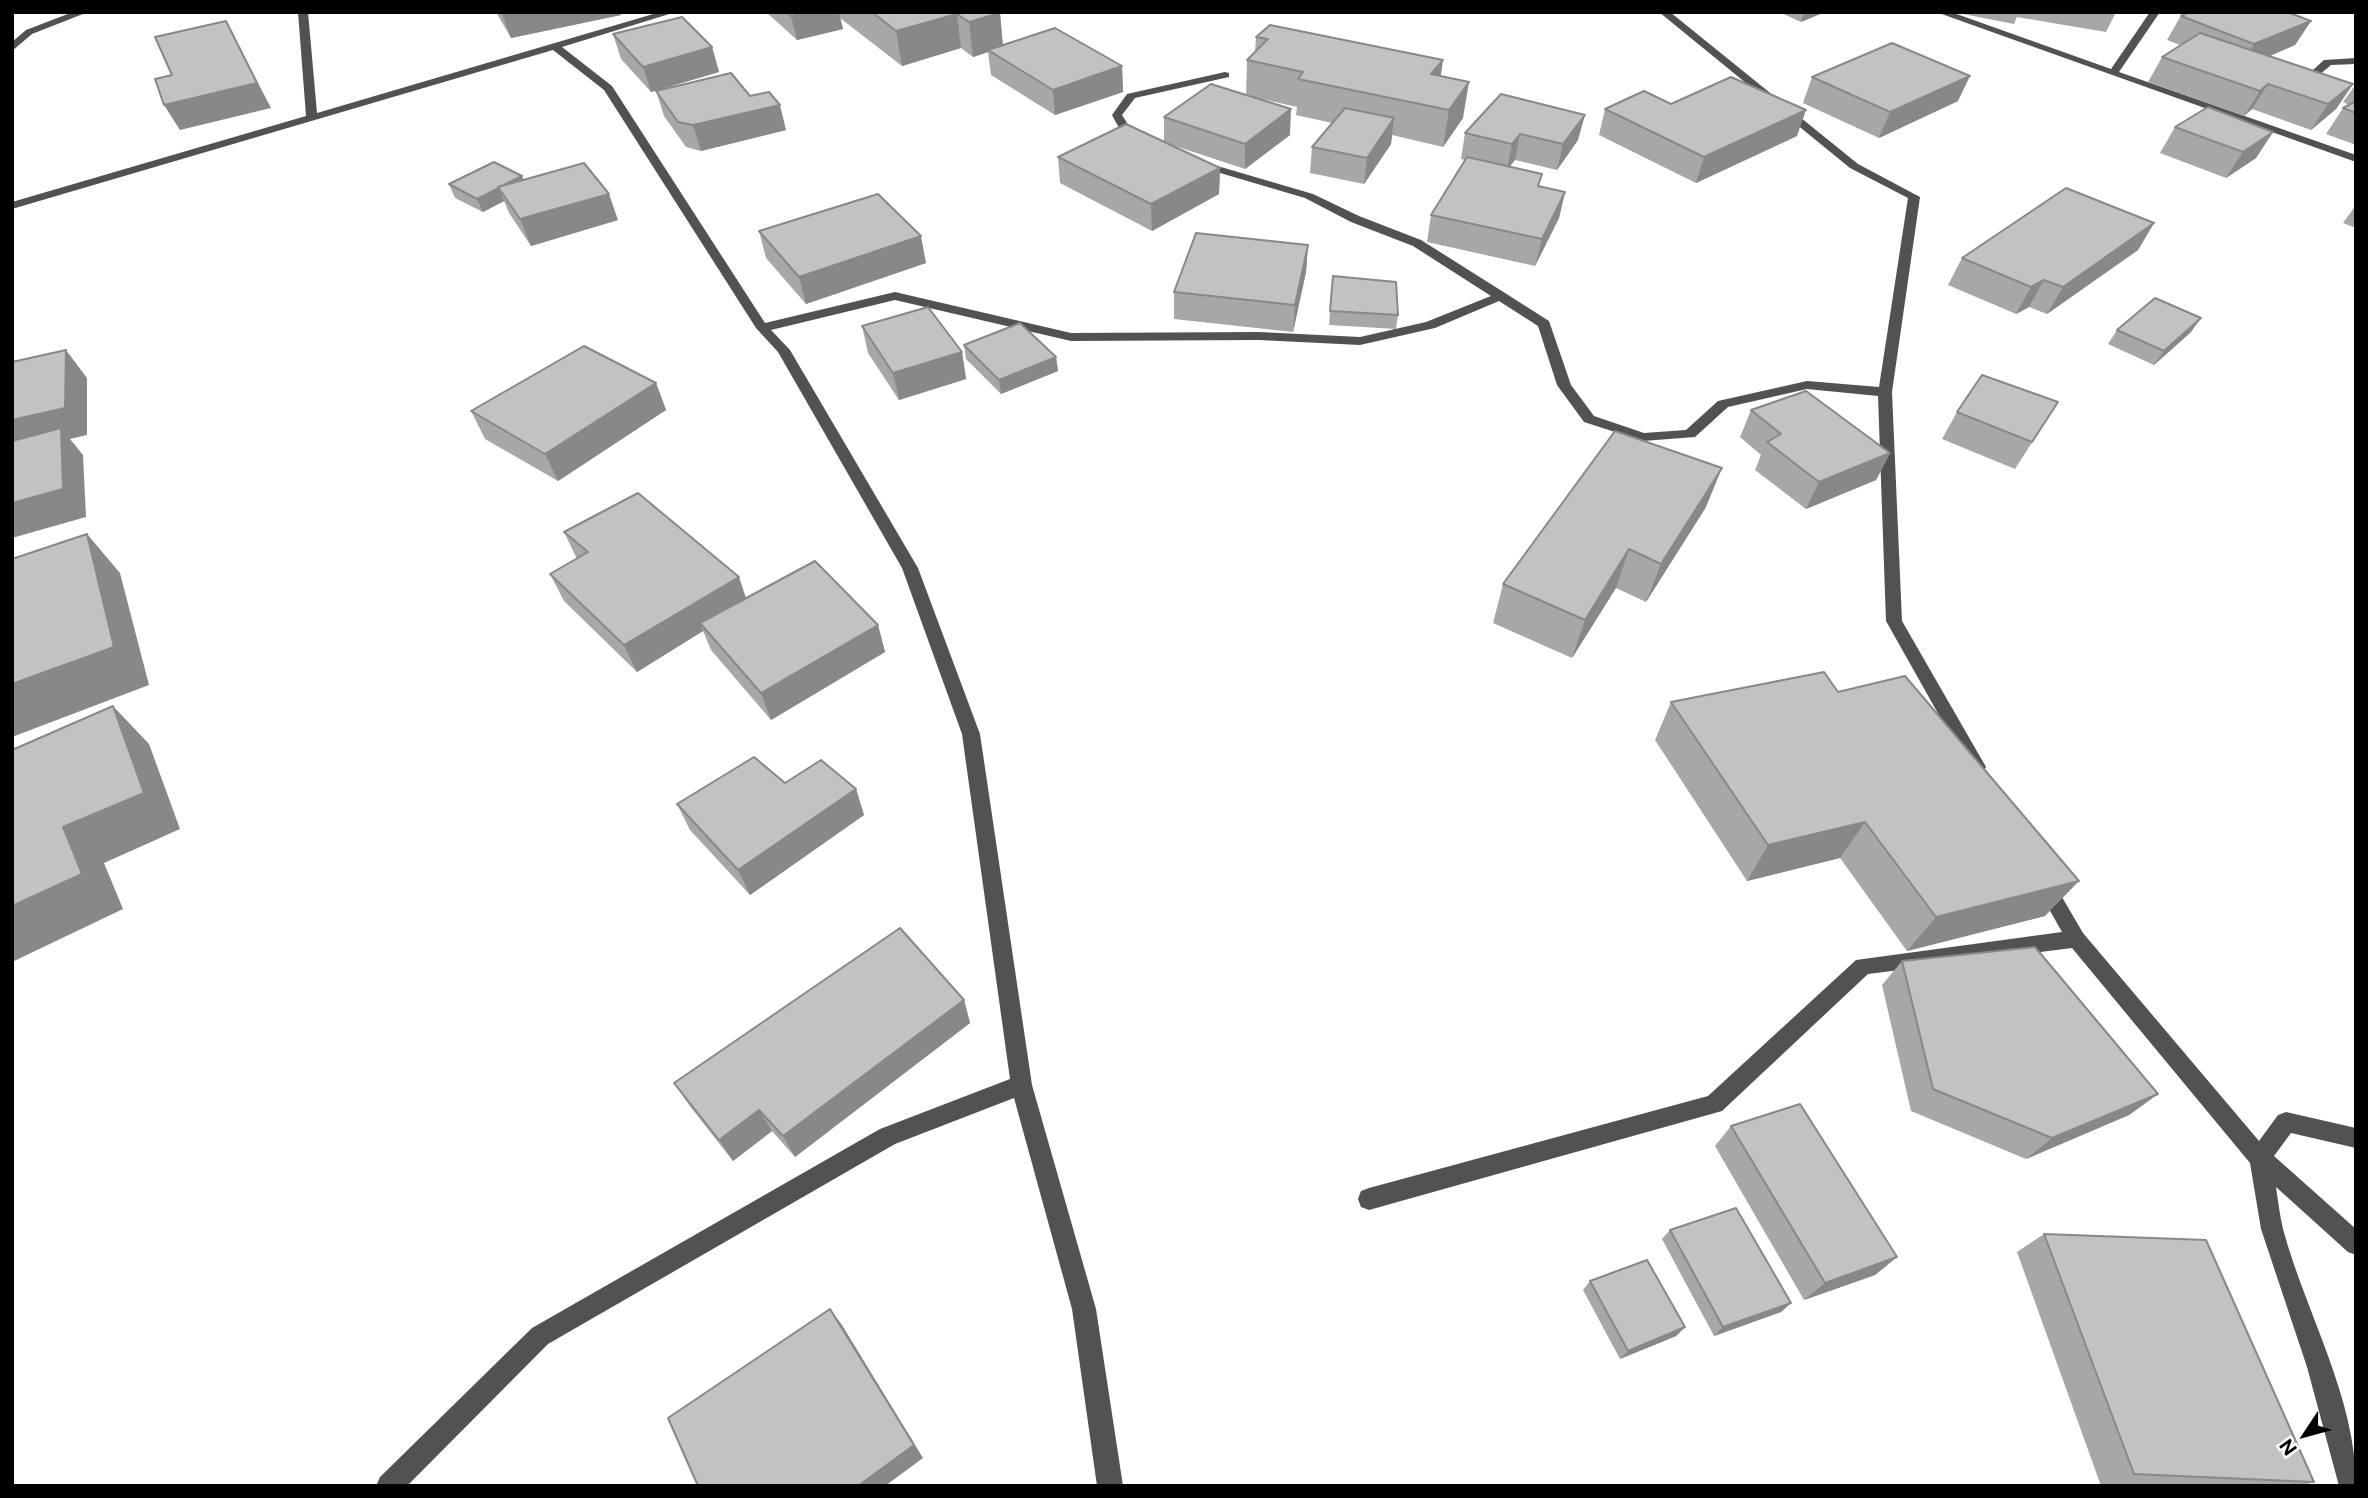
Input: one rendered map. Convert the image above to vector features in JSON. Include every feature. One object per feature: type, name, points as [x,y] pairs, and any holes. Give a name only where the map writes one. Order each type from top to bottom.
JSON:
[{"type":"street","points":[[12,48],[29,32],[83,12]]},
{"type":"street","points":[[303,12],[312,118]]},
{"type":"street","points":[[12,206],[671,12]]},
{"type":"street","points":[[1664,12],[1854,166],[1914,197],[1885,392],[1894,621],[1988,786]]},
{"type":"street","points":[[1941,12],[2356,159]]},
{"type":"street","points":[[2113,73],[2155,12]]},
{"type":"street","points":[[555,47],[608,89],[762,328],[783,350],[910,568],[971,734],[1021,1085],[1084,1309],[1110,1486]]},
{"type":"street","points":[[2308,79],[2328,62],[2356,61]]},
{"type":"street","points":[[1150,147],[1128,133],[1117,116],[1131,96],[1225,75]]},
{"type":"street","points":[[1185,159],[1309,197],[1355,219],[1418,243],[1544,324],[1564,385],[1588,419],[1643,438],[1690,434],[1723,404],[1807,385],[1885,392]]},
{"type":"street","points":[[762,328],[895,296],[1071,337],[1259,336],[1360,341],[1430,325],[1501,296]]},
{"type":"street","points":[[2035,868],[2076,939],[2260,1158],[2356,1244]]},
{"type":"street","points":[[1369,1199],[1714,1104],[1863,965],[2076,939]]},
{"type":"street","points":[[389,1486],[540,1336],[888,1136],[1021,1085]]},
{"type":"street","points":[[2352,1486],[2319,1367],[2272,1229],[2260,1158],[2286,1122],[2356,1138]]},
{"type":"building","points":[[787,12],[807,12],[791,16]]},
{"type":"building","points":[[872,12],[1000,13],[969,22],[957,14],[896,31]]},
{"type":"building","points":[[2189,12],[2287,12],[2311,21],[2254,44],[2181,16]]},
{"type":"building","points":[[682,17],[712,47],[643,67],[613,34]]},
{"type":"building","points":[[226,21],[257,83],[164,105],[155,79],[172,75],[155,37]]},
{"type":"building","points":[[1270,25],[1443,60],[1431,74],[1469,82],[1449,110],[1298,79],[1303,72],[1247,60],[1268,39],[1256,37]]},
{"type":"building","points":[[1055,28],[1122,66],[1053,90],[988,50]]},
{"type":"building","points":[[2200,33],[2353,84],[2328,104],[2268,84],[2260,91],[2162,57]]},
{"type":"building","points":[[1892,43],[1970,76],[1890,112],[1812,77]]},
{"type":"building","points":[[731,73],[750,96],[769,92],[780,105],[693,125],[678,122],[656,91]]},
{"type":"building","points":[[1731,77],[1806,110],[1704,157],[1605,109],[1644,91],[1671,104]]},
{"type":"building","points":[[1211,84],[1291,109],[1245,144],[1164,117]]},
{"type":"building","points":[[1501,94],[1585,115],[1563,144],[1520,134],[1512,144],[1465,133]]},
{"type":"building","points":[[2356,101],[2356,113],[2343,108]]},
{"type":"building","points":[[2208,107],[2273,132],[2243,152],[2175,127]]},
{"type":"building","points":[[1345,108],[1394,118],[1367,158],[1312,147]]},
{"type":"building","points":[[1126,124],[1220,168],[1151,204],[1058,157]]},
{"type":"building","points":[[1467,157],[1542,174],[1538,186],[1565,192],[1542,239],[1431,215]]},
{"type":"building","points":[[494,162],[522,176],[477,199],[449,184]]},
{"type":"building","points":[[584,163],[609,194],[520,219],[498,187]]},
{"type":"building","points":[[2066,188],[2154,223],[2063,287],[2044,280],[2031,287],[1962,258]]},
{"type":"building","points":[[878,194],[921,236],[799,277],[759,231]]},
{"type":"building","points":[[1196,233],[1308,245],[1295,305],[1174,292]]},
{"type":"building","points":[[1333,276],[1396,282],[1398,315],[1330,311]]},
{"type":"building","points":[[2155,298],[2201,318],[2164,351],[2117,330]]},
{"type":"building","points":[[928,307],[962,352],[893,373],[862,326]]},
{"type":"building","points":[[1020,323],[1056,357],[999,380],[964,345]]},
{"type":"building","points":[[584,346],[656,383],[545,454],[471,411]]},
{"type":"building","points":[[66,350],[65,408],[12,420],[12,362]]},
{"type":"building","points":[[1982,375],[2058,402],[2032,442],[1957,412]]},
{"type":"building","points":[[1806,391],[1890,453],[1819,482],[1767,442],[1781,434],[1751,410]]},
{"type":"building","points":[[61,428],[63,489],[12,503],[12,441]]},
{"type":"building","points":[[1615,431],[1722,468],[1661,564],[1629,549],[1585,620],[1503,584]]},
{"type":"building","points":[[638,493],[739,577],[624,645],[550,574],[588,552],[564,532]]},
{"type":"building","points":[[87,534],[114,647],[12,684],[12,559]]},
{"type":"building","points":[[815,561],[878,625],[761,693],[700,623]]},
{"type":"building","points":[[1824,672],[1838,692],[1905,676],[2079,881],[1936,917],[1865,822],[1768,845],[1671,702]]},
{"type":"building","points":[[113,706],[144,793],[63,827],[82,874],[12,906],[12,750]]},
{"type":"building","points":[[754,757],[785,783],[821,760],[856,789],[738,870],[677,804]]},
{"type":"building","points":[[900,928],[964,1000],[783,1136],[759,1110],[719,1140],[674,1083]]},
{"type":"building","points":[[2035,947],[2158,1094],[2052,1138],[1933,1089],[1902,961]]},
{"type":"building","points":[[1800,1104],[1897,1257],[1825,1283],[1731,1126]]},
{"type":"building","points":[[1736,1208],[1791,1303],[1723,1327],[1670,1230]]},
{"type":"building","points":[[2044,1234],[2206,1240],[2314,1482],[2134,1474]]},
{"type":"building","points":[[1647,1260],[1685,1327],[1628,1351],[1590,1281]]},
{"type":"building","points":[[830,1309],[914,1445],[858,1486],[698,1486],[668,1418]]}]
